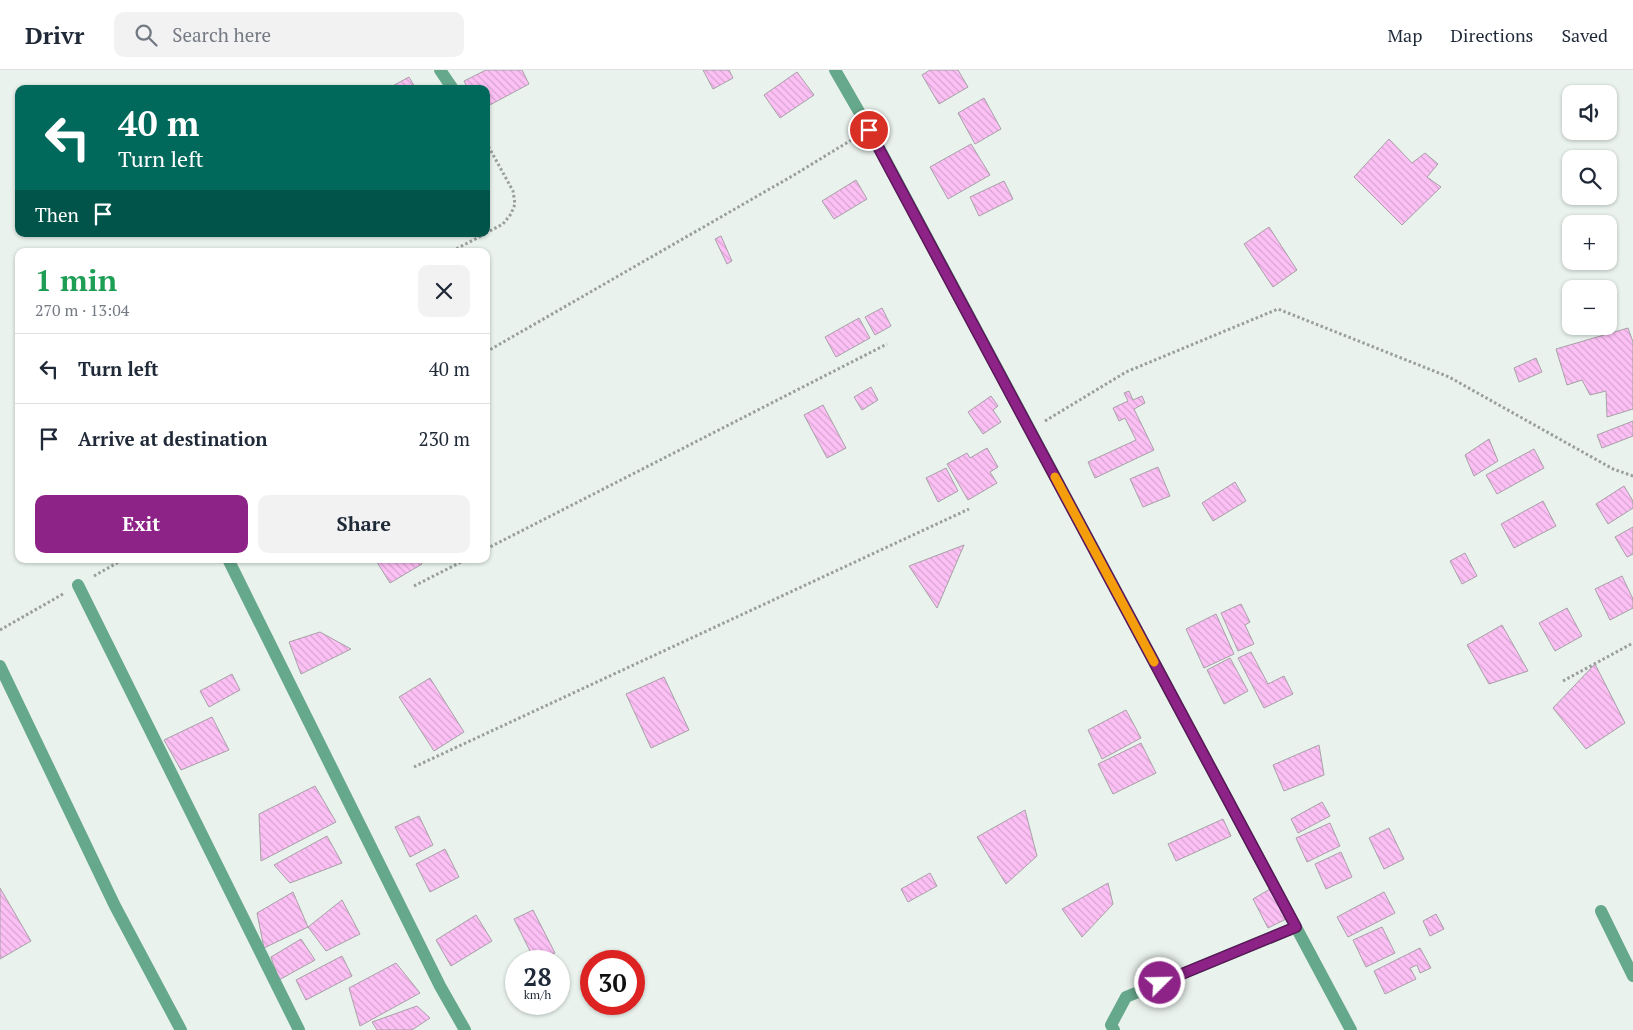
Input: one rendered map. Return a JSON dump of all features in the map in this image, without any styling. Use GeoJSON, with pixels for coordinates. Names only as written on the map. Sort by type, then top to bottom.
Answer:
{"type":"FeatureCollection","features":[{"type":"Feature","properties":{"kind":"street"},"geometry":{"type":"LineString","coordinates":[[440,70],[449,85]]}},
{"type":"Feature","properties":{"kind":"street"},"geometry":{"type":"LineString","coordinates":[[835,70],[869,130],[1351,1030]]}},
{"type":"Feature","properties":{"kind":"street"},"geometry":{"type":"LineString","coordinates":[[230,563],[440,986],[465,1030]]}},
{"type":"Feature","properties":{"kind":"street"},"geometry":{"type":"LineString","coordinates":[[78,585],[299,1030]]}},
{"type":"Feature","properties":{"kind":"street"},"geometry":{"type":"LineString","coordinates":[[0,666],[115,906],[181,1030]]}},
{"type":"Feature","properties":{"kind":"street"},"geometry":{"type":"LineString","coordinates":[[1601,911],[1633,976]]}},
{"type":"Feature","properties":{"kind":"street"},"geometry":{"type":"LineString","coordinates":[[1114,1030],[1111,1025],[1126,997],[1296,927]]}},
{"type":"Feature","properties":{"kind":"path"},"geometry":{"type":"LineString","coordinates":[[490,350],[869,130]]}},
{"type":"Feature","properties":{"kind":"path"},"geometry":{"type":"LineString","coordinates":[[490,149],[513,191],[515,204],[511,214],[503,224],[490,230]]}},
{"type":"Feature","properties":{"kind":"path"},"geometry":{"type":"LineString","coordinates":[[458,248],[478,237]]}},
{"type":"Feature","properties":{"kind":"path"},"geometry":{"type":"LineString","coordinates":[[1030,430],[1126,372],[1278,309],[1449,377],[1613,469],[1633,476]]}},
{"type":"Feature","properties":{"kind":"path"},"geometry":{"type":"LineString","coordinates":[[490,547],[887,344]]}},
{"type":"Feature","properties":{"kind":"path"},"geometry":{"type":"LineString","coordinates":[[414,767],[969,509]]}},
{"type":"Feature","properties":{"kind":"path"},"geometry":{"type":"LineString","coordinates":[[414,586],[459,563]]}},
{"type":"Feature","properties":{"kind":"path"},"geometry":{"type":"LineString","coordinates":[[1563,681],[1633,643]]}},
{"type":"Feature","properties":{"kind":"building"},"geometry":{"type":"Polygon","coordinates":[[[486,70],[522,70],[529,84],[490,105],[490,85],[466,85],[464,81],[486,70]]]}},
{"type":"Feature","properties":{"kind":"building"},"geometry":{"type":"Polygon","coordinates":[[[703,70],[729,70],[733,78],[713,89],[703,70]]]}},
{"type":"Feature","properties":{"kind":"building"},"geometry":{"type":"Polygon","coordinates":[[[930,70],[958,70],[968,87],[939,104],[922,75],[930,70]]]}},
{"type":"Feature","properties":{"kind":"building"},"geometry":{"type":"Polygon","coordinates":[[[797,72],[814,95],[780,118],[764,95],[797,72]]]}},
{"type":"Feature","properties":{"kind":"building"},"geometry":{"type":"Polygon","coordinates":[[[409,77],[414,85],[394,85],[409,77]]]}},
{"type":"Feature","properties":{"kind":"building"},"geometry":{"type":"Polygon","coordinates":[[[984,98],[1001,129],[975,144],[958,113],[984,98]]]}},
{"type":"Feature","properties":{"kind":"building"},"geometry":{"type":"Polygon","coordinates":[[[1389,139],[1412,163],[1425,153],[1438,164],[1427,177],[1441,187],[1402,225],[1354,177],[1389,139]]]}},
{"type":"Feature","properties":{"kind":"building"},"geometry":{"type":"Polygon","coordinates":[[[971,144],[990,175],[948,199],[930,167],[971,144]]]}},
{"type":"Feature","properties":{"kind":"building"},"geometry":{"type":"Polygon","coordinates":[[[856,180],[867,199],[834,219],[822,201],[856,180]]]}},
{"type":"Feature","properties":{"kind":"building"},"geometry":{"type":"Polygon","coordinates":[[[1004,181],[1013,199],[979,216],[970,197],[1004,181]]]}},
{"type":"Feature","properties":{"kind":"building"},"geometry":{"type":"Polygon","coordinates":[[[1269,227],[1297,270],[1273,287],[1244,244],[1269,227]]]}},
{"type":"Feature","properties":{"kind":"building"},"geometry":{"type":"Polygon","coordinates":[[[721,236],[732,261],[727,264],[715,239],[721,236]]]}},
{"type":"Feature","properties":{"kind":"building"},"geometry":{"type":"Polygon","coordinates":[[[882,308],[891,326],[875,335],[865,317],[882,308]]]}},
{"type":"Feature","properties":{"kind":"building"},"geometry":{"type":"Polygon","coordinates":[[[859,318],[870,338],[836,357],[825,337],[859,318]]]}},
{"type":"Feature","properties":{"kind":"building"},"geometry":{"type":"Polygon","coordinates":[[[1628,328],[1633,342],[1633,409],[1607,417],[1606,391],[1590,395],[1582,380],[1567,385],[1556,349],[1604,335],[1617,335],[1617,331],[1628,328]]]}},
{"type":"Feature","properties":{"kind":"building"},"geometry":{"type":"Polygon","coordinates":[[[1536,358],[1542,372],[1519,382],[1514,368],[1536,358]]]}},
{"type":"Feature","properties":{"kind":"building"},"geometry":{"type":"Polygon","coordinates":[[[871,387],[878,400],[862,410],[854,397],[871,387]]]}},
{"type":"Feature","properties":{"kind":"building"},"geometry":{"type":"Polygon","coordinates":[[[1129,391],[1133,400],[1142,396],[1145,403],[1134,409],[1154,450],[1095,478],[1088,462],[1136,440],[1125,418],[1119,421],[1113,408],[1128,401],[1124,393],[1129,391]]]}},
{"type":"Feature","properties":{"kind":"building"},"geometry":{"type":"Polygon","coordinates":[[[991,396],[998,406],[993,410],[1001,422],[983,434],[968,412],[991,396]]]}},
{"type":"Feature","properties":{"kind":"building"},"geometry":{"type":"Polygon","coordinates":[[[823,405],[846,448],[827,458],[804,415],[823,405]]]}},
{"type":"Feature","properties":{"kind":"building"},"geometry":{"type":"Polygon","coordinates":[[[1633,421],[1633,436],[1602,448],[1597,435],[1633,421]]]}},
{"type":"Feature","properties":{"kind":"building"},"geometry":{"type":"Polygon","coordinates":[[[1489,439],[1498,461],[1474,476],[1465,455],[1489,439]]]}},
{"type":"Feature","properties":{"kind":"building"},"geometry":{"type":"Polygon","coordinates":[[[987,448],[998,467],[990,472],[997,483],[968,500],[947,464],[967,453],[970,458],[987,448]]]}},
{"type":"Feature","properties":{"kind":"building"},"geometry":{"type":"Polygon","coordinates":[[[1534,449],[1544,468],[1497,494],[1486,475],[1534,449]]]}},
{"type":"Feature","properties":{"kind":"building"},"geometry":{"type":"Polygon","coordinates":[[[1158,467],[1170,496],[1143,507],[1130,479],[1158,467]]]}},
{"type":"Feature","properties":{"kind":"building"},"geometry":{"type":"Polygon","coordinates":[[[946,468],[958,491],[938,502],[926,478],[946,468]]]}},
{"type":"Feature","properties":{"kind":"building"},"geometry":{"type":"Polygon","coordinates":[[[1235,482],[1246,501],[1213,521],[1202,503],[1235,482]]]}},
{"type":"Feature","properties":{"kind":"building"},"geometry":{"type":"Polygon","coordinates":[[[1624,486],[1633,501],[1633,508],[1608,524],[1596,504],[1624,486]]]}},
{"type":"Feature","properties":{"kind":"building"},"geometry":{"type":"Polygon","coordinates":[[[1543,501],[1556,526],[1514,548],[1501,524],[1543,501]]]}},
{"type":"Feature","properties":{"kind":"building"},"geometry":{"type":"Polygon","coordinates":[[[1633,527],[1633,554],[1627,557],[1615,537],[1633,527]]]}},
{"type":"Feature","properties":{"kind":"building"},"geometry":{"type":"Polygon","coordinates":[[[964,545],[937,608],[909,566],[964,545]]]}},
{"type":"Feature","properties":{"kind":"building"},"geometry":{"type":"Polygon","coordinates":[[[1465,553],[1477,576],[1462,584],[1450,561],[1465,553]]]}},
{"type":"Feature","properties":{"kind":"building"},"geometry":{"type":"Polygon","coordinates":[[[378,563],[422,564],[390,583],[378,563]]]}},
{"type":"Feature","properties":{"kind":"building"},"geometry":{"type":"Polygon","coordinates":[[[1622,576],[1633,599],[1633,608],[1610,620],[1595,589],[1622,576]]]}},
{"type":"Feature","properties":{"kind":"building"},"geometry":{"type":"Polygon","coordinates":[[[1241,604],[1250,622],[1245,625],[1254,644],[1238,651],[1221,613],[1241,604]]]}},
{"type":"Feature","properties":{"kind":"building"},"geometry":{"type":"Polygon","coordinates":[[[1567,608],[1582,636],[1555,651],[1539,623],[1567,608]]]}},
{"type":"Feature","properties":{"kind":"building"},"geometry":{"type":"Polygon","coordinates":[[[1216,614],[1234,654],[1204,668],[1186,629],[1216,614]]]}},
{"type":"Feature","properties":{"kind":"building"},"geometry":{"type":"Polygon","coordinates":[[[1502,625],[1528,671],[1489,684],[1467,645],[1502,625]]]}},
{"type":"Feature","properties":{"kind":"building"},"geometry":{"type":"Polygon","coordinates":[[[320,632],[351,649],[301,674],[289,642],[320,632]]]}},
{"type":"Feature","properties":{"kind":"building"},"geometry":{"type":"Polygon","coordinates":[[[1251,652],[1268,684],[1284,676],[1293,694],[1264,708],[1238,658],[1251,652]]]}},
{"type":"Feature","properties":{"kind":"building"},"geometry":{"type":"Polygon","coordinates":[[[1230,658],[1248,691],[1224,704],[1207,670],[1230,658]]]}},
{"type":"Feature","properties":{"kind":"building"},"geometry":{"type":"Polygon","coordinates":[[[1595,664],[1625,723],[1586,749],[1553,708],[1595,664]]]}},
{"type":"Feature","properties":{"kind":"building"},"geometry":{"type":"Polygon","coordinates":[[[232,674],[240,690],[209,707],[200,691],[232,674]]]}},
{"type":"Feature","properties":{"kind":"building"},"geometry":{"type":"Polygon","coordinates":[[[664,677],[689,730],[651,748],[626,694],[664,677]]]}},
{"type":"Feature","properties":{"kind":"building"},"geometry":{"type":"Polygon","coordinates":[[[430,678],[464,732],[434,751],[399,697],[430,678]]]}},
{"type":"Feature","properties":{"kind":"building"},"geometry":{"type":"Polygon","coordinates":[[[1126,710],[1141,738],[1102,759],[1088,730],[1126,710]]]}},
{"type":"Feature","properties":{"kind":"building"},"geometry":{"type":"Polygon","coordinates":[[[212,717],[229,750],[181,770],[164,740],[212,717]]]}},
{"type":"Feature","properties":{"kind":"building"},"geometry":{"type":"Polygon","coordinates":[[[1141,743],[1156,773],[1113,794],[1098,764],[1141,743]]]}},
{"type":"Feature","properties":{"kind":"building"},"geometry":{"type":"Polygon","coordinates":[[[1319,745],[1324,775],[1284,791],[1273,765],[1319,745]]]}},
{"type":"Feature","properties":{"kind":"building"},"geometry":{"type":"Polygon","coordinates":[[[315,786],[336,822],[261,861],[259,814],[315,786]]]}},
{"type":"Feature","properties":{"kind":"building"},"geometry":{"type":"Polygon","coordinates":[[[1322,802],[1330,816],[1298,833],[1291,819],[1322,802]]]}},
{"type":"Feature","properties":{"kind":"building"},"geometry":{"type":"Polygon","coordinates":[[[1025,810],[1037,856],[1006,884],[977,837],[1025,810]]]}},
{"type":"Feature","properties":{"kind":"building"},"geometry":{"type":"Polygon","coordinates":[[[419,816],[433,845],[410,857],[395,827],[419,816]]]}},
{"type":"Feature","properties":{"kind":"building"},"geometry":{"type":"Polygon","coordinates":[[[1223,819],[1231,836],[1176,861],[1168,844],[1223,819]]]}},
{"type":"Feature","properties":{"kind":"building"},"geometry":{"type":"Polygon","coordinates":[[[1330,823],[1340,846],[1307,862],[1296,838],[1330,823]]]}},
{"type":"Feature","properties":{"kind":"building"},"geometry":{"type":"Polygon","coordinates":[[[1389,828],[1404,859],[1384,869],[1369,838],[1389,828]]]}},
{"type":"Feature","properties":{"kind":"building"},"geometry":{"type":"Polygon","coordinates":[[[327,836],[342,863],[290,883],[274,865],[327,836]]]}},
{"type":"Feature","properties":{"kind":"building"},"geometry":{"type":"Polygon","coordinates":[[[445,849],[459,877],[430,892],[416,864],[445,849]]]}},
{"type":"Feature","properties":{"kind":"building"},"geometry":{"type":"Polygon","coordinates":[[[1341,852],[1352,877],[1326,889],[1315,864],[1341,852]]]}},
{"type":"Feature","properties":{"kind":"building"},"geometry":{"type":"Polygon","coordinates":[[[930,873],[937,886],[908,902],[901,889],[930,873]]]}},
{"type":"Feature","properties":{"kind":"building"},"geometry":{"type":"Polygon","coordinates":[[[1108,883],[1113,904],[1082,937],[1062,909],[1108,883]]]}},
{"type":"Feature","properties":{"kind":"building"},"geometry":{"type":"Polygon","coordinates":[[[0,888],[31,941],[0,959],[0,888]]]}},
{"type":"Feature","properties":{"kind":"building"},"geometry":{"type":"Polygon","coordinates":[[[1270,889],[1286,919],[1268,928],[1253,899],[1270,889]]]}},
{"type":"Feature","properties":{"kind":"building"},"geometry":{"type":"Polygon","coordinates":[[[293,892],[308,927],[264,948],[257,913],[293,892]]]}},
{"type":"Feature","properties":{"kind":"building"},"geometry":{"type":"Polygon","coordinates":[[[1384,892],[1395,913],[1348,937],[1337,917],[1384,892]]]}},
{"type":"Feature","properties":{"kind":"building"},"geometry":{"type":"Polygon","coordinates":[[[342,900],[360,934],[326,951],[308,927],[342,900]]]}},
{"type":"Feature","properties":{"kind":"building"},"geometry":{"type":"Polygon","coordinates":[[[533,910],[553,950],[530,950],[514,919],[533,910]]]}},
{"type":"Feature","properties":{"kind":"building"},"geometry":{"type":"Polygon","coordinates":[[[1436,914],[1444,929],[1430,936],[1423,921],[1436,914]]]}},
{"type":"Feature","properties":{"kind":"building"},"geometry":{"type":"Polygon","coordinates":[[[476,915],[492,941],[451,966],[436,940],[476,915]]]}},
{"type":"Feature","properties":{"kind":"building"},"geometry":{"type":"Polygon","coordinates":[[[1382,927],[1395,953],[1366,967],[1353,940],[1382,927]]]}},
{"type":"Feature","properties":{"kind":"building"},"geometry":{"type":"Polygon","coordinates":[[[301,939],[315,960],[279,980],[271,957],[301,939]]]}},
{"type":"Feature","properties":{"kind":"building"},"geometry":{"type":"Polygon","coordinates":[[[1420,948],[1431,968],[1420,973],[1417,965],[1410,968],[1416,979],[1385,994],[1374,971],[1420,948]]]}},
{"type":"Feature","properties":{"kind":"building"},"geometry":{"type":"Polygon","coordinates":[[[342,956],[352,976],[306,1000],[296,980],[342,956]]]}},
{"type":"Feature","properties":{"kind":"building"},"geometry":{"type":"Polygon","coordinates":[[[396,963],[420,993],[360,1026],[349,988],[396,963]]]}},
{"type":"Feature","properties":{"kind":"building"},"geometry":{"type":"Polygon","coordinates":[[[417,1006],[430,1018],[412,1030],[377,1030],[372,1022],[417,1006]]]}},
{"type":"Feature","properties":{"kind":"slow traffic"},"geometry":{"type":"LineString","coordinates":[[1055,477],[1154,662]]}},
{"type":"Feature","properties":{"kind":"route"},"geometry":{"type":"LineString","coordinates":[[869,130],[1296,927],[1160,983]]}}]}
